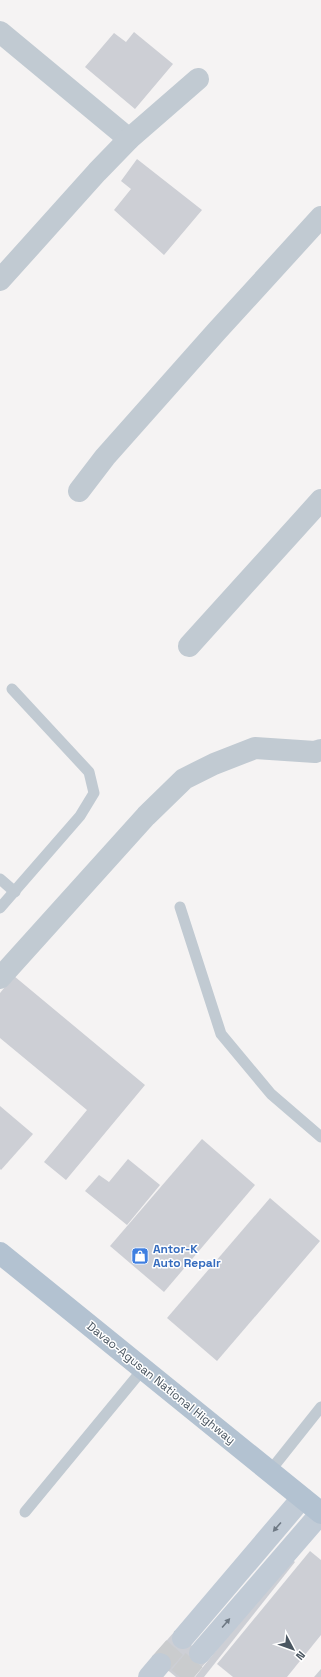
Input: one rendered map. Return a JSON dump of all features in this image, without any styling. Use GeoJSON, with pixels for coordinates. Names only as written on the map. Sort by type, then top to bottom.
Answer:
{"type":"FeatureCollection","features":[{"type":"Feature","properties":{"kind":"main road","name":"Davao-Agusan National Highway"},"geometry":{"type":"LineString","coordinates":[[0,1253],[321,1513]]}},
{"type":"Feature","properties":{"kind":"main road"},"geometry":{"type":"LineString","coordinates":[[183,1638],[302,1498]]}},
{"type":"Feature","properties":{"kind":"main road"},"geometry":{"type":"LineString","coordinates":[[200,1653],[321,1513]]}},
{"type":"Feature","properties":{"kind":"street"},"geometry":{"type":"LineString","coordinates":[[0,32],[129,139]]}},
{"type":"Feature","properties":{"kind":"street"},"geometry":{"type":"LineString","coordinates":[[0,280],[97,172],[129,139],[198,79]]}},
{"type":"Feature","properties":{"kind":"street"},"geometry":{"type":"LineString","coordinates":[[79,491],[115,446],[321,217]]}},
{"type":"Feature","properties":{"kind":"street"},"geometry":{"type":"LineString","coordinates":[[189,646],[321,500]]}},
{"type":"Feature","properties":{"kind":"street"},"geometry":{"type":"LineString","coordinates":[[0,978],[146,816],[184,779],[214,764],[255,748],[315,752],[321,750]]}},
{"type":"Feature","properties":{"kind":"lane"},"geometry":{"type":"LineString","coordinates":[[0,908],[80,816],[94,793],[89,772],[12,689]]}},
{"type":"Feature","properties":{"kind":"lane"},"geometry":{"type":"LineString","coordinates":[[0,879],[14,892]]}},
{"type":"Feature","properties":{"kind":"lane"},"geometry":{"type":"LineString","coordinates":[[180,908],[221,1034],[271,1094],[321,1136]]}},
{"type":"Feature","properties":{"kind":"lane"},"geometry":{"type":"LineString","coordinates":[[25,1512],[143,1369]]}},
{"type":"Feature","properties":{"kind":"lane"},"geometry":{"type":"LineString","coordinates":[[270,1471],[321,1407]]}},
{"type":"Feature","properties":{"kind":"building"},"geometry":{"type":"Polygon","coordinates":[[[134,32],[173,64],[135,109],[85,67],[114,33],[126,42],[134,32]]]}},
{"type":"Feature","properties":{"kind":"building"},"geometry":{"type":"Polygon","coordinates":[[[137,159],[202,210],[164,255],[114,210],[131,189],[121,181],[137,159]]]}},
{"type":"Feature","properties":{"kind":"building"},"geometry":{"type":"Polygon","coordinates":[[[14,976],[145,1085],[66,1180],[44,1162],[87,1110],[0,1038],[0,993],[14,976]]]}},
{"type":"Feature","properties":{"kind":"building"},"geometry":{"type":"Polygon","coordinates":[[[0,1106],[33,1134],[1,1170],[0,1169],[0,1106]]]}},
{"type":"Feature","properties":{"kind":"building"},"geometry":{"type":"Polygon","coordinates":[[[202,1139],[255,1185],[164,1292],[110,1246],[202,1139]]]}},
{"type":"Feature","properties":{"kind":"building"},"geometry":{"type":"Polygon","coordinates":[[[128,1159],[160,1185],[127,1225],[85,1191],[99,1175],[109,1182],[128,1159]]]}},
{"type":"Feature","properties":{"kind":"building"},"geometry":{"type":"Polygon","coordinates":[[[270,1198],[320,1241],[217,1361],[167,1318],[270,1198]]]}},
{"type":"Feature","properties":{"kind":"building"},"geometry":{"type":"Polygon","coordinates":[[[310,1551],[321,1560],[321,1635],[287,1677],[233,1677],[217,1664],[310,1551]]]}},
{"type":"Feature","properties":{"kind":"building"},"geometry":{"type":"Polygon","coordinates":[[[290,1558],[295,1562],[204,1677],[195,1677],[290,1558]]]}},
{"type":"Feature","properties":{"kind":"building"},"geometry":{"type":"Polygon","coordinates":[[[175,1631],[208,1660],[193,1677],[176,1677],[152,1657],[175,1631]]]}},
{"type":"Feature","properties":{"kind":"building"},"geometry":{"type":"Polygon","coordinates":[[[321,1669],[321,1677],[314,1677],[321,1669]]]}},
{"type":"Feature","properties":{"kind":"tunnel"},"geometry":{"type":"LineString","coordinates":[[160,1664],[183,1638]]}},
{"type":"Feature","properties":{"kind":"tunnel"},"geometry":{"type":"LineString","coordinates":[[180,1677],[200,1653]]}},
{"type":"Feature","properties":{"kind":"place","name":"Antor-K Auto Repair"},"geometry":{"type":"Point","coordinates":[140,1256]}}]}
